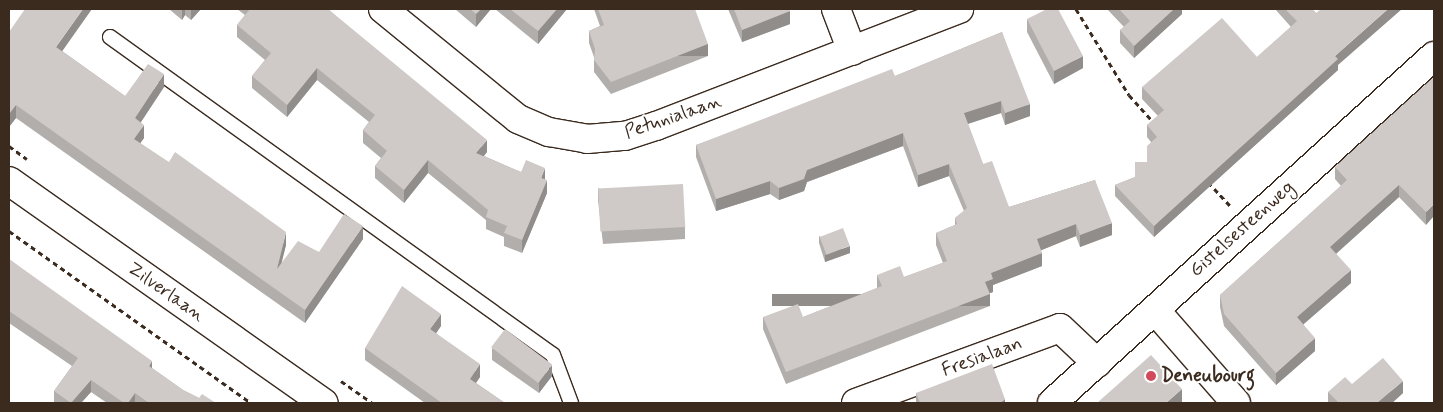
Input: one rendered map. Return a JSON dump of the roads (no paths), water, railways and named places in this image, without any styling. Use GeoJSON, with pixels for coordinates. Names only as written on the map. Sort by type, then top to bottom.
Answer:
{"type":"FeatureCollection","features":[{"type":"Feature","properties":{"kind":"street","name":"Petunialaan"},"geometry":{"type":"LineString","coordinates":[[383,9],[518,119],[549,132],[587,140],[648,128],[959,9]]}},
{"type":"Feature","properties":{"kind":"street"},"geometry":{"type":"LineString","coordinates":[[836,9],[852,51]]}},
{"type":"Feature","properties":{"kind":"street","name":"Gistelsesteenweg"},"geometry":{"type":"LineString","coordinates":[[1052,403],[1246,224],[1434,56]]}},
{"type":"Feature","properties":{"kind":"street","name":"Zilverlaan"},"geometry":{"type":"LineString","coordinates":[[9,181],[298,403]]}},
{"type":"Feature","properties":{"kind":"street","name":"Zilverlaan"},"geometry":{"type":"LineString","coordinates":[[9,198],[188,317],[324,403]]}},
{"type":"Feature","properties":{"kind":"street"},"geometry":{"type":"LineString","coordinates":[[1155,310],[1236,403]]}},
{"type":"Feature","properties":{"kind":"street","name":"Fresialaan"},"geometry":{"type":"LineString","coordinates":[[856,403],[1060,328],[1096,363]]}},
{"type":"Feature","properties":{"kind":"lane"},"geometry":{"type":"LineString","coordinates":[[110,36],[553,355],[571,403]]}},
{"type":"Feature","properties":{"kind":"place","name":"Deneubourg"},"geometry":{"type":"Point","coordinates":[1151,376]}}]}
